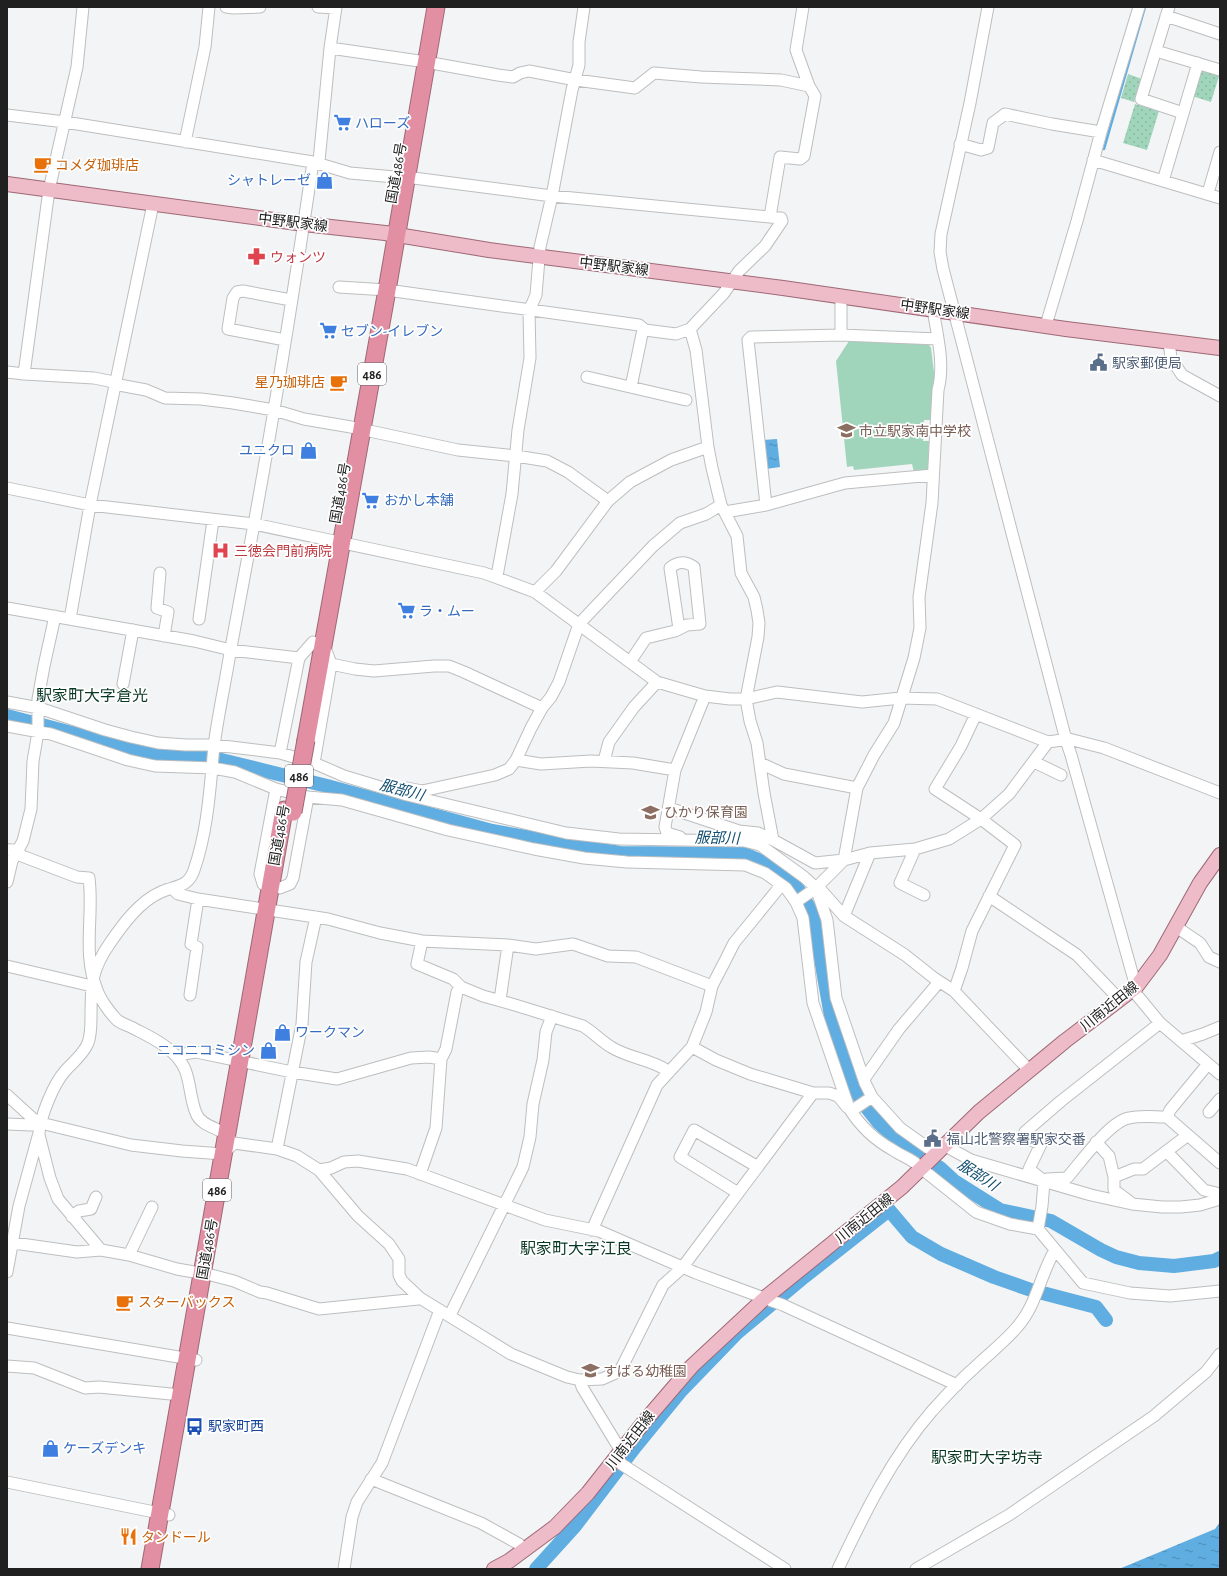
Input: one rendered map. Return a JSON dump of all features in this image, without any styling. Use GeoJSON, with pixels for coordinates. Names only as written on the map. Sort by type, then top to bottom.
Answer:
{"type":"FeatureCollection","features":[{"type":"Feature","properties":{"kind":"highway","name":"国道486号"},"geometry":{"type":"LineString","coordinates":[[422,61],[426,7]]}},
{"type":"Feature","properties":{"kind":"highway","name":"国道486号"},"geometry":{"type":"LineString","coordinates":[[150,1569],[164,1514],[207,1274],[228,1143],[245,1063],[400,177],[422,61],[436,7]]}},
{"type":"Feature","properties":{"kind":"highway","name":"国道486号"},"geometry":{"type":"LineString","coordinates":[[159,1569],[164,1514],[181,1395],[191,1359]]}},
{"type":"Feature","properties":{"kind":"main road","name":"中野駅家線"},"geometry":{"type":"LineString","coordinates":[[7,184],[304,224],[391,234],[538,257],[731,281],[1220,348]]}},
{"type":"Feature","properties":{"kind":"main road","name":"川南近田線"},"geometry":{"type":"LineString","coordinates":[[494,1569],[524,1551],[555,1527],[588,1493],[644,1422],[692,1366],[766,1297],[902,1187],[979,1112],[1029,1070],[1136,987],[1160,955],[1200,883],[1220,855]]}},
{"type":"Feature","properties":{"kind":"street"},"geometry":{"type":"LineString","coordinates":[[24,374],[49,190],[77,67],[83,7]]}},
{"type":"Feature","properties":{"kind":"street"},"geometry":{"type":"LineString","coordinates":[[185,142],[205,47],[209,7]]}},
{"type":"Feature","properties":{"kind":"street"},"geometry":{"type":"LineString","coordinates":[[226,7],[260,7]]}},
{"type":"Feature","properties":{"kind":"street"},"geometry":{"type":"LineString","coordinates":[[313,162],[318,161],[336,7],[318,7]]}},
{"type":"Feature","properties":{"kind":"street"},"geometry":{"type":"LineString","coordinates":[[497,576],[512,494],[518,430],[530,358],[529,311],[536,295],[538,257],[552,196],[572,90],[579,65],[579,42],[584,7]]}},
{"type":"Feature","properties":{"kind":"street"},"geometry":{"type":"LineString","coordinates":[[770,217],[780,157],[800,159],[804,156],[815,96],[809,86],[796,50],[803,7]]}},
{"type":"Feature","properties":{"kind":"street"},"geometry":{"type":"LineString","coordinates":[[988,7],[970,103],[941,234],[940,252],[951,312],[1066,740],[1136,987],[1136,994],[1160,1023],[1220,1074]]}},
{"type":"Feature","properties":{"kind":"street"},"geometry":{"type":"LineString","coordinates":[[1046,325],[1077,221],[1100,132],[1139,7]]}},
{"type":"Feature","properties":{"kind":"street"},"geometry":{"type":"LineString","coordinates":[[1183,113],[1141,99],[1167,12],[1220,34]]}},
{"type":"Feature","properties":{"kind":"street"},"geometry":{"type":"LineString","coordinates":[[330,48],[422,61],[513,77],[520,73],[529,71],[576,80],[635,88],[654,73],[701,77],[781,80],[809,86]]}},
{"type":"Feature","properties":{"kind":"street"},"geometry":{"type":"LineString","coordinates":[[1156,51],[1220,70]]}},
{"type":"Feature","properties":{"kind":"street"},"geometry":{"type":"LineString","coordinates":[[1163,181],[1198,63]]}},
{"type":"Feature","properties":{"kind":"street"},"geometry":{"type":"LineString","coordinates":[[960,144],[981,150],[988,148],[993,123],[1005,114],[1100,132]]}},
{"type":"Feature","properties":{"kind":"street"},"geometry":{"type":"LineString","coordinates":[[7,115],[65,122],[313,162],[350,172],[552,196],[781,218],[782,221],[766,246],[739,271],[724,293],[690,329],[676,334],[645,330],[640,325],[381,290],[339,287]]}},
{"type":"Feature","properties":{"kind":"street"},"geometry":{"type":"LineString","coordinates":[[1208,193],[1220,152]]}},
{"type":"Feature","properties":{"kind":"street"},"geometry":{"type":"LineString","coordinates":[[1093,160],[1208,193],[1220,198]]}},
{"type":"Feature","properties":{"kind":"street"},"geometry":{"type":"LineString","coordinates":[[94,977],[110,943],[149,898],[164,890],[179,887],[189,880],[194,873],[206,822],[214,745],[274,410],[313,162]]}},
{"type":"Feature","properties":{"kind":"street"},"geometry":{"type":"LineString","coordinates":[[70,619],[90,505],[114,384],[153,204]]}},
{"type":"Feature","properties":{"kind":"street"},"geometry":{"type":"LineString","coordinates":[[285,340],[228,329],[232,298],[237,292],[243,291],[291,300]]}},
{"type":"Feature","properties":{"kind":"street"},"geometry":{"type":"LineString","coordinates":[[841,335],[842,296]]}},
{"type":"Feature","properties":{"kind":"street"},"geometry":{"type":"LineString","coordinates":[[796,902],[814,889],[844,860],[857,788],[874,755],[894,723],[914,658],[920,628],[919,597],[929,534],[938,390],[941,377],[938,339],[933,309]]}},
{"type":"Feature","properties":{"kind":"street"},"geometry":{"type":"LineString","coordinates":[[690,329],[696,350],[708,447],[723,508],[737,536],[741,573],[754,597],[759,623],[746,699],[750,721],[757,743],[773,840]]}},
{"type":"Feature","properties":{"kind":"street"},"geometry":{"type":"LineString","coordinates":[[631,387],[642,334],[645,330]]}},
{"type":"Feature","properties":{"kind":"street"},"geometry":{"type":"LineString","coordinates":[[766,505],[748,340],[751,337],[841,335],[938,339]]}},
{"type":"Feature","properties":{"kind":"street"},"geometry":{"type":"LineString","coordinates":[[1169,342],[1171,358],[1182,375],[1220,396]]}},
{"type":"Feature","properties":{"kind":"street"},"geometry":{"type":"LineString","coordinates":[[7,372],[94,378],[109,381],[114,384],[146,390],[165,398],[201,399],[274,410],[304,419],[356,428],[458,450],[547,461],[568,472],[608,501]]}},
{"type":"Feature","properties":{"kind":"street"},"geometry":{"type":"LineString","coordinates":[[588,377],[686,400]]}},
{"type":"Feature","properties":{"kind":"street"},"geometry":{"type":"LineString","coordinates":[[535,592],[556,571],[608,501],[630,482],[672,460],[708,447]]}},
{"type":"Feature","properties":{"kind":"street"},"geometry":{"type":"LineString","coordinates":[[377,787],[378,784],[422,791],[496,775],[509,769],[516,760],[542,708],[551,697],[559,682],[579,624],[653,546],[680,523],[723,508],[766,505],[845,483],[933,475]]}},
{"type":"Feature","properties":{"kind":"street"},"geometry":{"type":"LineString","coordinates":[[7,489],[90,505],[254,524],[497,576],[535,592],[657,682],[705,696],[730,699],[746,699],[777,692],[862,702],[901,698],[937,699],[1048,742],[1069,739],[1104,748],[1220,793]]}},
{"type":"Feature","properties":{"kind":"street"},"geometry":{"type":"LineString","coordinates":[[200,619],[214,520]]}},
{"type":"Feature","properties":{"kind":"street"},"geometry":{"type":"LineString","coordinates":[[630,662],[646,638],[679,630],[688,625],[700,624],[694,567],[687,562],[676,563],[670,568],[679,630]]}},
{"type":"Feature","properties":{"kind":"street"},"geometry":{"type":"LineString","coordinates":[[160,573],[157,608],[168,612],[164,636]]}},
{"type":"Feature","properties":{"kind":"street"},"geometry":{"type":"LineString","coordinates":[[7,608],[194,641],[231,650],[299,658]]}},
{"type":"Feature","properties":{"kind":"street"},"geometry":{"type":"LineString","coordinates":[[7,882],[12,850],[23,841],[31,809],[33,761],[38,730],[38,699],[55,616]]}},
{"type":"Feature","properties":{"kind":"street"},"geometry":{"type":"LineString","coordinates":[[123,684],[133,630]]}},
{"type":"Feature","properties":{"kind":"street"},"geometry":{"type":"LineString","coordinates":[[280,753],[299,658],[318,643],[331,664],[314,763]]}},
{"type":"Feature","properties":{"kind":"street"},"geometry":{"type":"LineString","coordinates":[[331,664],[355,670],[374,671],[449,666],[542,708]]}},
{"type":"Feature","properties":{"kind":"street"},"geometry":{"type":"LineString","coordinates":[[604,761],[609,742],[634,707],[657,682]]}},
{"type":"Feature","properties":{"kind":"street"},"geometry":{"type":"LineString","coordinates":[[690,840],[667,833],[665,828],[675,770],[705,696]]}},
{"type":"Feature","properties":{"kind":"street"},"geometry":{"type":"LineString","coordinates":[[7,702],[39,708],[131,737],[179,744],[214,745],[280,753],[314,763],[344,776],[377,787],[566,833],[619,839],[744,841],[760,845],[804,877],[814,889],[827,920],[836,998],[871,1098],[900,1128],[932,1157],[976,1212],[1010,1224],[1038,1227]]}},
{"type":"Feature","properties":{"kind":"street"},"geometry":{"type":"LineString","coordinates":[[954,991],[972,931],[1015,845],[981,819],[935,789],[961,746],[976,714]]}},
{"type":"Feature","properties":{"kind":"street"},"geometry":{"type":"LineString","coordinates":[[7,726],[38,730],[128,760],[155,766],[212,768],[235,772],[276,789],[308,797],[342,800],[448,830],[534,849],[584,858],[664,864],[731,863],[745,865],[765,873],[786,888],[796,902],[803,918],[813,1004],[851,1109],[857,1121],[878,1140],[894,1151],[917,1162],[932,1157],[949,1148],[971,1160],[1091,1195],[1132,1204],[1181,1207],[1200,1205],[1220,1199]]}},
{"type":"Feature","properties":{"kind":"street"},"geometry":{"type":"LineString","coordinates":[[669,808],[739,831],[758,833],[815,863],[844,860],[870,853],[915,849],[949,839],[981,819],[1009,794],[1048,742]]}},
{"type":"Feature","properties":{"kind":"street"},"geometry":{"type":"LineString","coordinates":[[516,760],[541,764],[604,761],[632,763],[675,770]]}},
{"type":"Feature","properties":{"kind":"street"},"geometry":{"type":"LineString","coordinates":[[1034,762],[1061,775]]}},
{"type":"Feature","properties":{"kind":"street"},"geometry":{"type":"LineString","coordinates":[[760,763],[784,774],[857,788]]}},
{"type":"Feature","properties":{"kind":"street"},"geometry":{"type":"LineString","coordinates":[[276,789],[260,874],[263,884],[275,889],[290,884],[293,878],[308,797]]}},
{"type":"Feature","properties":{"kind":"street"},"geometry":{"type":"LineString","coordinates":[[915,849],[900,883],[924,894]]}},
{"type":"Feature","properties":{"kind":"street"},"geometry":{"type":"LineString","coordinates":[[7,1272],[9,1243],[39,1129],[55,1086],[64,1073],[83,1052],[88,1043],[90,1035],[94,977],[88,950],[89,878],[77,877],[22,856],[12,850]]}},
{"type":"Feature","properties":{"kind":"street"},"geometry":{"type":"LineString","coordinates":[[844,916],[870,853]]}},
{"type":"Feature","properties":{"kind":"street"},"geometry":{"type":"LineString","coordinates":[[765,873],[778,889],[784,890],[796,902]]}},
{"type":"Feature","properties":{"kind":"street"},"geometry":{"type":"LineString","coordinates":[[172,888],[178,894],[198,899],[316,917],[380,933],[422,941],[508,945],[536,949],[574,944],[608,956],[636,957],[712,986]]}},
{"type":"Feature","properties":{"kind":"street"},"geometry":{"type":"LineString","coordinates":[[592,1230],[649,1099],[657,1085],[668,1071],[692,1047],[706,1012],[712,986],[734,943],[778,889]]}},
{"type":"Feature","properties":{"kind":"street"},"geometry":{"type":"LineString","coordinates":[[814,889],[820,889],[844,916],[905,955],[939,982],[954,991],[1029,1070]]}},
{"type":"Feature","properties":{"kind":"street"},"geometry":{"type":"LineString","coordinates":[[989,896],[1077,955],[1120,1000]]}},
{"type":"Feature","properties":{"kind":"street"},"geometry":{"type":"LineString","coordinates":[[190,995],[197,947],[192,944],[198,899]]}},
{"type":"Feature","properties":{"kind":"street"},"geometry":{"type":"LineString","coordinates":[[277,1149],[302,1024],[306,962],[316,917]]}},
{"type":"Feature","properties":{"kind":"street"},"geometry":{"type":"LineString","coordinates":[[1176,926],[1200,943],[1209,957],[1220,962]]}},
{"type":"Feature","properties":{"kind":"street"},"geometry":{"type":"LineString","coordinates":[[422,941],[417,964],[453,979],[461,986],[483,996],[583,1026],[611,1047],[650,1062],[668,1071]]}},
{"type":"Feature","properties":{"kind":"street"},"geometry":{"type":"LineString","coordinates":[[500,1000],[508,945]]}},
{"type":"Feature","properties":{"kind":"street"},"geometry":{"type":"LineString","coordinates":[[7,966],[94,977]]}},
{"type":"Feature","properties":{"kind":"street"},"geometry":{"type":"LineString","coordinates":[[94,977],[118,1020],[172,1051],[180,1059],[190,1084],[196,1115],[228,1143]]}},
{"type":"Feature","properties":{"kind":"street"},"geometry":{"type":"LineString","coordinates":[[864,1079],[899,1029],[939,982]]}},
{"type":"Feature","properties":{"kind":"street"},"geometry":{"type":"LineString","coordinates":[[420,1174],[436,1128],[441,1059],[446,1049],[457,992],[461,986]]}},
{"type":"Feature","properties":{"kind":"street"},"geometry":{"type":"LineString","coordinates":[[450,1315],[522,1167],[530,1137],[533,1104],[543,1060],[546,1032],[552,1016]]}},
{"type":"Feature","properties":{"kind":"street"},"geometry":{"type":"LineString","coordinates":[[1160,1023],[1061,1101],[1025,1132],[1023,1137],[1041,1144],[1028,1169],[1044,1181],[1067,1178],[1096,1142],[1112,1128],[1128,1118],[1167,1116],[1220,1162]]}},
{"type":"Feature","properties":{"kind":"street"},"geometry":{"type":"LineString","coordinates":[[1181,1041],[1220,1027]]}},
{"type":"Feature","properties":{"kind":"street"},"geometry":{"type":"LineString","coordinates":[[692,1047],[716,1060],[750,1074],[813,1093],[829,1093],[838,1096],[845,1106],[851,1109]]}},
{"type":"Feature","properties":{"kind":"street"},"geometry":{"type":"LineString","coordinates":[[180,1059],[183,1054],[196,1052],[245,1063],[337,1079],[411,1058],[429,1057],[441,1059]]}},
{"type":"Feature","properties":{"kind":"street"},"geometry":{"type":"LineString","coordinates":[[1167,1116],[1170,1110],[1208,1064]]}},
{"type":"Feature","properties":{"kind":"street"},"geometry":{"type":"LineString","coordinates":[[7,1124],[39,1129],[45,1124],[131,1145],[182,1151],[228,1143],[277,1149],[298,1156],[319,1170],[358,1216],[389,1244],[399,1258],[399,1275],[420,1298],[450,1315],[511,1354],[568,1377],[580,1380],[602,1379],[620,1371],[663,1285],[682,1268],[813,1093]]}},
{"type":"Feature","properties":{"kind":"street"},"geometry":{"type":"LineString","coordinates":[[7,1095],[39,1129],[50,1178],[58,1199],[101,1250]]}},
{"type":"Feature","properties":{"kind":"street"},"geometry":{"type":"LineString","coordinates":[[851,1109],[871,1098]]}},
{"type":"Feature","properties":{"kind":"street"},"geometry":{"type":"LineString","coordinates":[[1209,1112],[1220,1099]]}},
{"type":"Feature","properties":{"kind":"street"},"geometry":{"type":"LineString","coordinates":[[738,1193],[680,1157],[694,1130],[758,1167]]}},
{"type":"Feature","properties":{"kind":"street"},"geometry":{"type":"LineString","coordinates":[[1114,1177],[1134,1169],[1143,1170],[1188,1135]]}},
{"type":"Feature","properties":{"kind":"street"},"geometry":{"type":"LineString","coordinates":[[1096,1142],[1109,1156],[1114,1177],[1114,1190],[1132,1204]]}},
{"type":"Feature","properties":{"kind":"street"},"geometry":{"type":"LineString","coordinates":[[1167,1152],[1204,1190],[1220,1194]]}},
{"type":"Feature","properties":{"kind":"street"},"geometry":{"type":"LineString","coordinates":[[319,1170],[331,1168],[344,1162],[358,1161],[407,1169],[545,1220],[599,1231],[682,1268],[766,1297],[957,1385]]}},
{"type":"Feature","properties":{"kind":"street"},"geometry":{"type":"LineString","coordinates":[[1044,1181],[1042,1206],[1038,1227],[1083,1283],[1130,1293],[1170,1296],[1220,1291]]}},
{"type":"Feature","properties":{"kind":"street"},"geometry":{"type":"LineString","coordinates":[[72,1217],[79,1211],[91,1209],[96,1197]]}},
{"type":"Feature","properties":{"kind":"street"},"geometry":{"type":"LineString","coordinates":[[129,1254],[152,1208]]}},
{"type":"Feature","properties":{"kind":"street"},"geometry":{"type":"LineString","coordinates":[[9,1243],[77,1252],[101,1250],[129,1254],[177,1269],[207,1274],[234,1281],[260,1292],[319,1309],[418,1300],[420,1298]]}},
{"type":"Feature","properties":{"kind":"street"},"geometry":{"type":"LineString","coordinates":[[838,1569],[866,1511],[900,1454],[932,1412],[957,1385],[1018,1326],[1031,1308],[1055,1250]]}},
{"type":"Feature","properties":{"kind":"street"},"geometry":{"type":"LineString","coordinates":[[344,1569],[352,1517],[357,1502],[382,1463],[440,1310]]}},
{"type":"Feature","properties":{"kind":"street"},"geometry":{"type":"LineString","coordinates":[[7,1328],[191,1359]]}},
{"type":"Feature","properties":{"kind":"street"},"geometry":{"type":"LineString","coordinates":[[916,1569],[1008,1515],[1154,1416],[1206,1372],[1220,1354]]}},
{"type":"Feature","properties":{"kind":"street"},"geometry":{"type":"LineString","coordinates":[[7,1366],[34,1368],[85,1388],[99,1387],[181,1395]]}},
{"type":"Feature","properties":{"kind":"street"},"geometry":{"type":"LineString","coordinates":[[580,1380],[582,1387],[618,1455],[785,1569]]}},
{"type":"Feature","properties":{"kind":"street"},"geometry":{"type":"LineString","coordinates":[[371,1479],[481,1523],[519,1544],[524,1551]]}},
{"type":"Feature","properties":{"kind":"street"},"geometry":{"type":"LineString","coordinates":[[7,1482],[164,1514]]}},
{"type":"Feature","properties":{"kind":"green space"},"geometry":{"type":"Polygon","coordinates":[[[1200,67],[1220,73],[1211,102],[1192,96],[1200,67]]]}},
{"type":"Feature","properties":{"kind":"green space"},"geometry":{"type":"Polygon","coordinates":[[[1128,74],[1142,79],[1134,102],[1121,98],[1128,74]]]}},
{"type":"Feature","properties":{"kind":"green space"},"geometry":{"type":"Polygon","coordinates":[[[1135,104],[1159,111],[1147,150],[1123,143],[1135,104]]]}},
{"type":"Feature","properties":{"kind":"green space"},"geometry":{"type":"Polygon","coordinates":[[[851,338],[929,345],[931,348],[935,380],[931,420],[924,420],[923,441],[929,441],[928,470],[914,472],[912,464],[854,470],[853,466],[847,467],[836,361],[851,338]]]}},
{"type":"Feature","properties":{"kind":"water"},"geometry":{"type":"Polygon","coordinates":[[[777,439],[780,467],[766,469],[763,440],[777,439]]]}},
{"type":"Feature","properties":{"kind":"water"},"geometry":{"type":"Polygon","coordinates":[[[1220,1522],[1220,1569],[1119,1569],[1215,1529],[1220,1522]]]}},
{"type":"Feature","properties":{"kind":"waterway"},"geometry":{"type":"LineString","coordinates":[[1104,149],[1145,7]]}},
{"type":"Feature","properties":{"kind":"waterway","name":"服部川"},"geometry":{"type":"LineString","coordinates":[[7,716],[141,751],[188,758],[213,758],[327,786],[492,831],[620,853],[744,854],[768,864],[796,886],[813,914],[831,1016],[851,1083],[863,1103],[878,1122],[890,1133],[914,1152],[940,1168],[954,1181],[1000,1210],[1051,1221],[1116,1257],[1139,1263],[1174,1266],[1214,1261],[1220,1258]]}},
{"type":"Feature","properties":{"kind":"waterway"},"geometry":{"type":"LineString","coordinates":[[536,1569],[575,1526],[635,1447],[680,1392],[737,1333],[804,1277],[889,1210],[912,1237],[941,1254],[994,1277],[1031,1290],[1096,1307],[1106,1320]]}},
{"type":"Feature","properties":{"kind":"place","name":"ハローズ"},"geometry":{"type":"Point","coordinates":[342,123]}},
{"type":"Feature","properties":{"kind":"place","name":"コメダ珈琲店"},"geometry":{"type":"Point","coordinates":[42,165]}},
{"type":"Feature","properties":{"kind":"place","name":"シャトレーゼ"},"geometry":{"type":"Point","coordinates":[324,180]}},
{"type":"Feature","properties":{"kind":"place","name":"ウォンツ"},"geometry":{"type":"Point","coordinates":[257,257]}},
{"type":"Feature","properties":{"kind":"place","name":"セブン-イレブン"},"geometry":{"type":"Point","coordinates":[328,331]}},
{"type":"Feature","properties":{"kind":"place","name":"駅家郵便局"},"geometry":{"type":"Point","coordinates":[1099,363]}},
{"type":"Feature","properties":{"kind":"place","name":"星乃珈琲店"},"geometry":{"type":"Point","coordinates":[338,382]}},
{"type":"Feature","properties":{"kind":"place","name":"市立駅家南中学校"},"geometry":{"type":"Point","coordinates":[846,431]}},
{"type":"Feature","properties":{"kind":"place","name":"ユニクロ"},"geometry":{"type":"Point","coordinates":[308,450]}},
{"type":"Feature","properties":{"kind":"place","name":"おかし本舗"},"geometry":{"type":"Point","coordinates":[371,500]}},
{"type":"Feature","properties":{"kind":"place","name":"三徳会門前病院"},"geometry":{"type":"Point","coordinates":[221,551]}},
{"type":"Feature","properties":{"kind":"place","name":"ラ・ムー"},"geometry":{"type":"Point","coordinates":[406,611]}},
{"type":"Feature","properties":{"kind":"place","name":"ひかり保育園"},"geometry":{"type":"Point","coordinates":[651,812]}},
{"type":"Feature","properties":{"kind":"place","name":"ワークマン"},"geometry":{"type":"Point","coordinates":[282,1032]}},
{"type":"Feature","properties":{"kind":"place","name":"ニコニコミシン"},"geometry":{"type":"Point","coordinates":[268,1050]}},
{"type":"Feature","properties":{"kind":"place","name":"福山北警察署駅家交番"},"geometry":{"type":"Point","coordinates":[933,1139]}},
{"type":"Feature","properties":{"kind":"place","name":"スターバックス"},"geometry":{"type":"Point","coordinates":[125,1302]}},
{"type":"Feature","properties":{"kind":"place","name":"すばる幼稚園"},"geometry":{"type":"Point","coordinates":[590,1371]}},
{"type":"Feature","properties":{"kind":"place","name":"駅家町西"},"geometry":{"type":"Point","coordinates":[195,1426]}},
{"type":"Feature","properties":{"kind":"place","name":"ケーズデンキ"},"geometry":{"type":"Point","coordinates":[50,1448]}},
{"type":"Feature","properties":{"kind":"place","name":"タンドール"},"geometry":{"type":"Point","coordinates":[128,1537]}},
{"type":"Feature","properties":{"kind":"district","name":"駅家町大字倉光"},"geometry":{"type":"Point","coordinates":[92,695]}},
{"type":"Feature","properties":{"kind":"district","name":"駅家町大字江良"},"geometry":{"type":"Point","coordinates":[576,1248]}},
{"type":"Feature","properties":{"kind":"district","name":"駅家町大字坊寺"},"geometry":{"type":"Point","coordinates":[987,1457]}}]}
